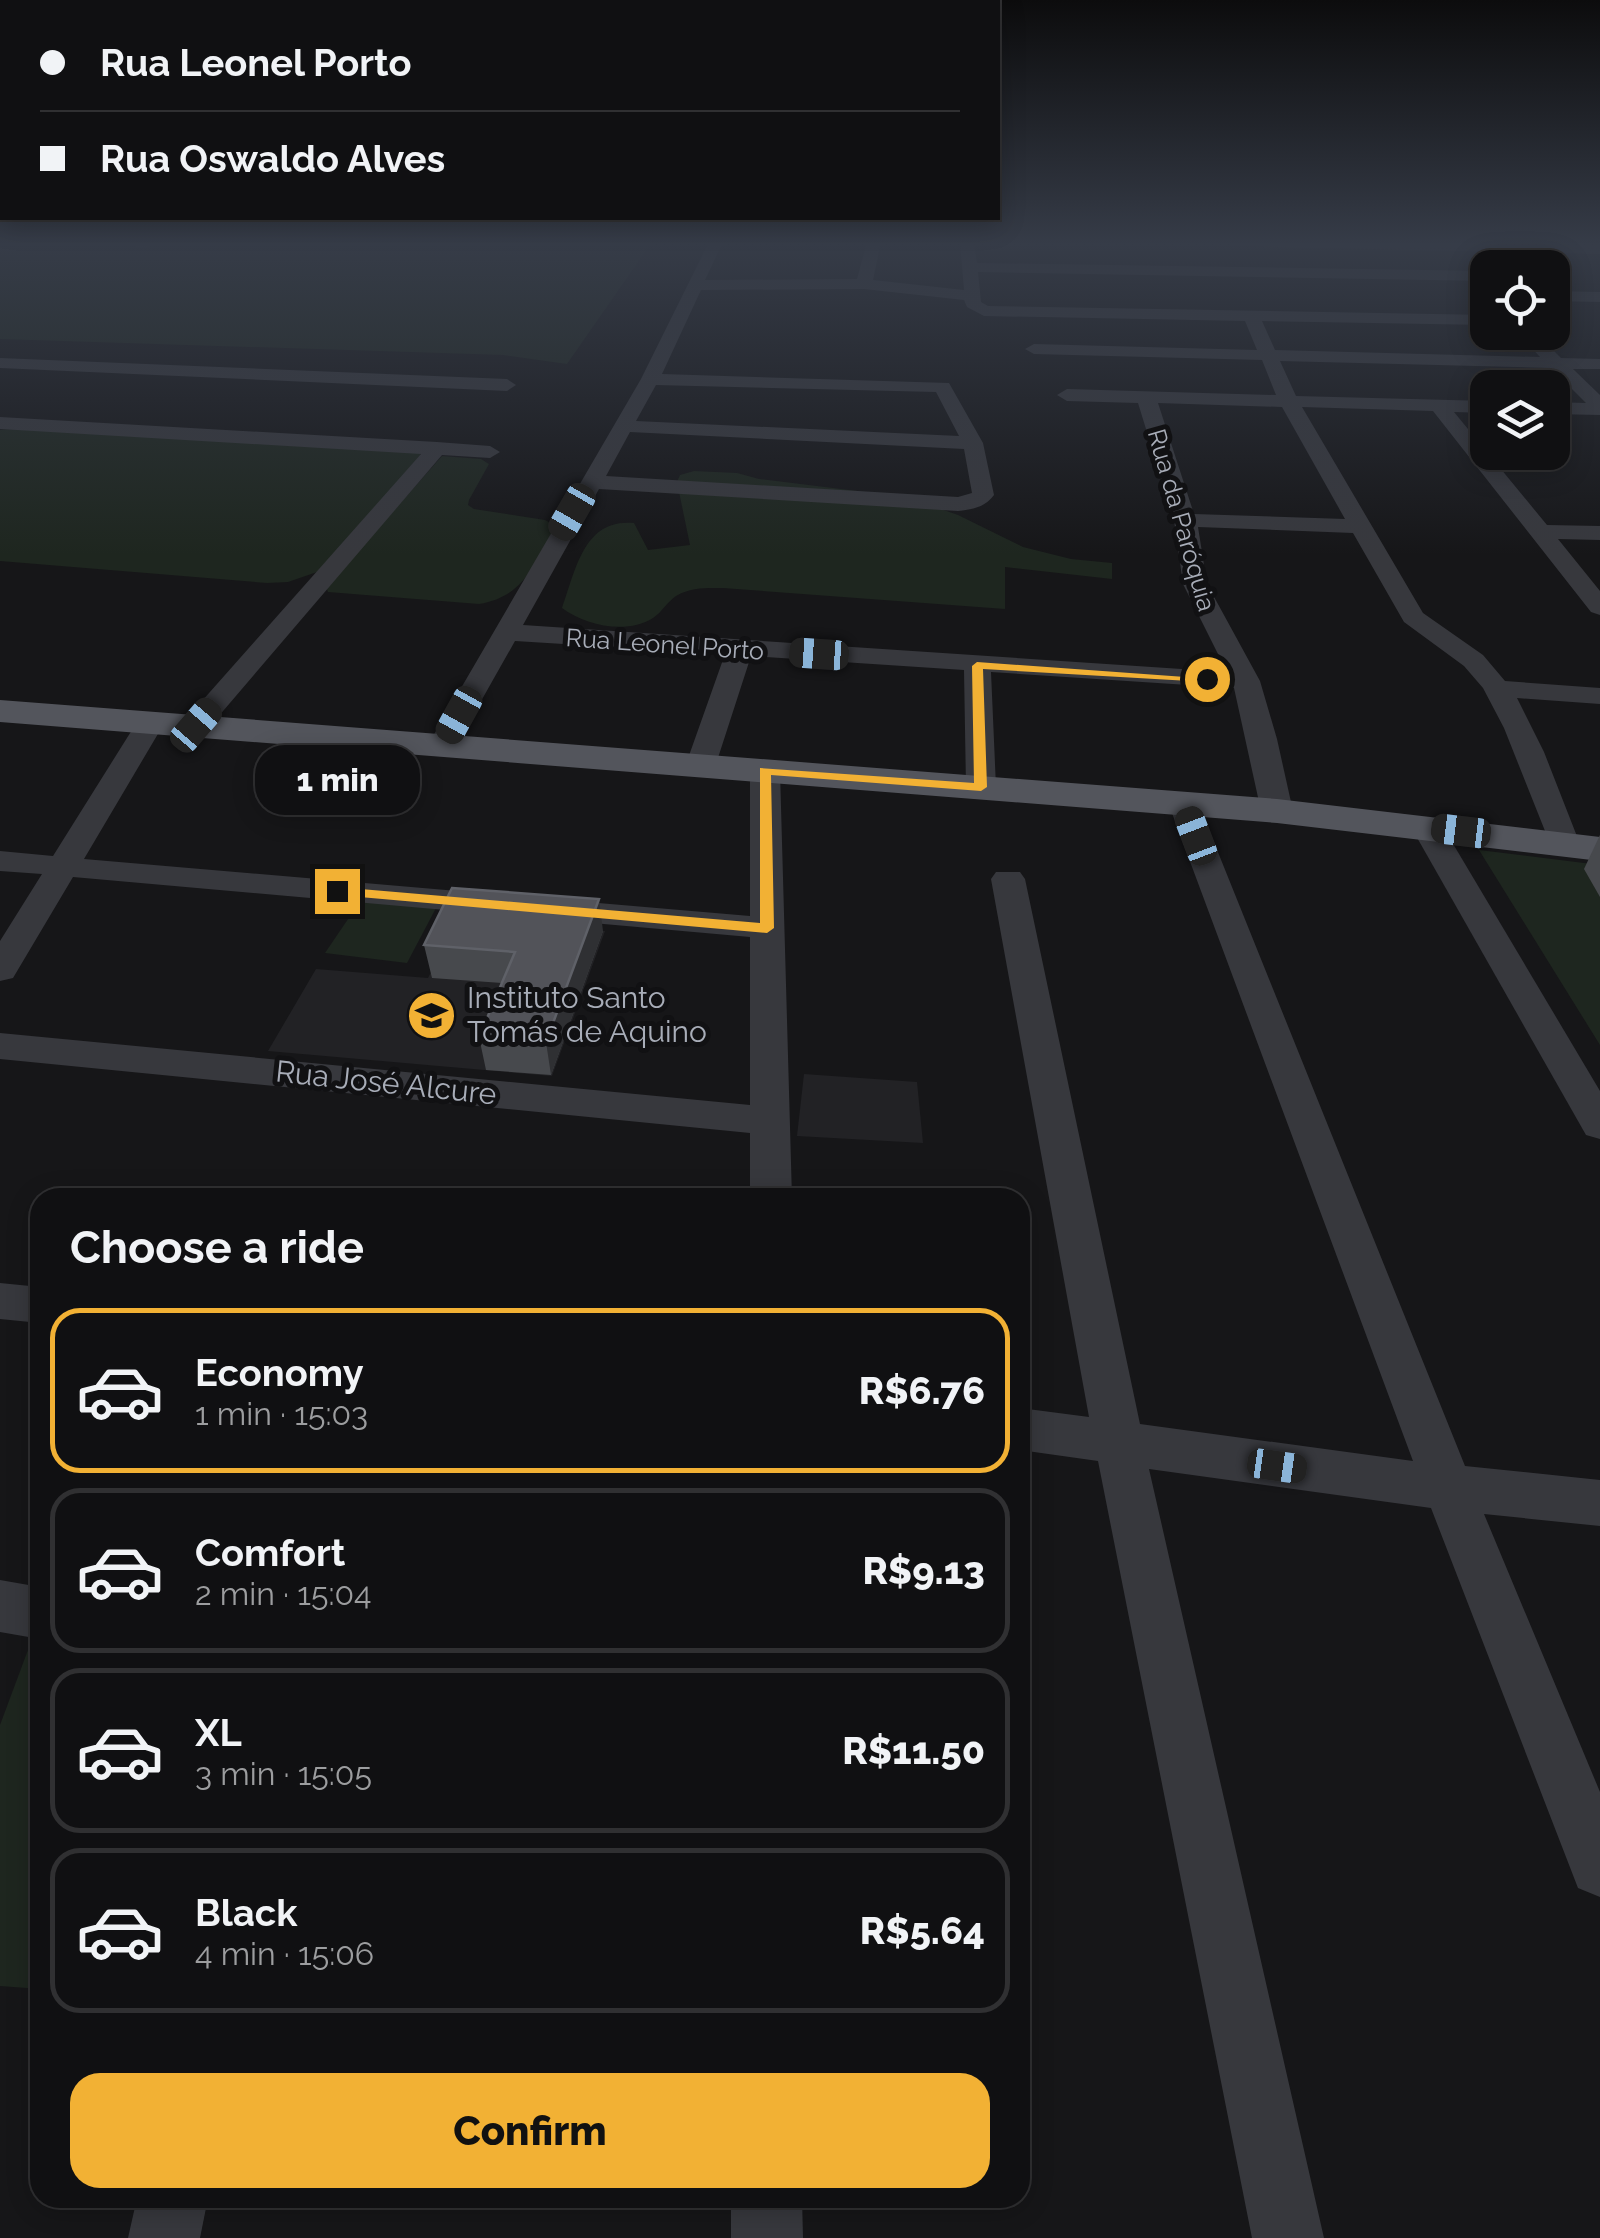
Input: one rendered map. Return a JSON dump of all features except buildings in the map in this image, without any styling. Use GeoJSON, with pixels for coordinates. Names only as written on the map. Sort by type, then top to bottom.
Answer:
{"type":"FeatureCollection","features":[{"type":"Feature","properties":{"kind":"main road"},"geometry":{"type":"LineString","coordinates":[[0,711],[444,743],[1277,812],[1582,846]]}},
{"type":"Feature","properties":{"kind":"street"},"geometry":{"type":"LineString","coordinates":[[444,743],[666,346]]}},
{"type":"Feature","properties":{"kind":"street"},"geometry":{"type":"LineString","coordinates":[[1262,346],[1288,402],[1413,617],[1424,630],[1471,658],[1500,689],[1582,846]]}},
{"type":"Feature","properties":{"kind":"street"},"geometry":{"type":"LineString","coordinates":[[1034,349],[1600,364]]}},
{"type":"Feature","properties":{"kind":"street"},"geometry":{"type":"LineString","coordinates":[[1542,350],[1594,408],[1600,426]]}},
{"type":"Feature","properties":{"kind":"street"},"geometry":{"type":"LineString","coordinates":[[5,366],[507,385]]}},
{"type":"Feature","properties":{"kind":"street"},"geometry":{"type":"LineString","coordinates":[[590,482],[958,504],[975,502],[983,496],[972,443],[946,389],[938,386],[650,380]]}},
{"type":"Feature","properties":{"kind":"street"},"geometry":{"type":"LineString","coordinates":[[1068,396],[1470,407]]}},
{"type":"Feature","properties":{"kind":"street","name":"Rua da Paróquia"},"geometry":{"type":"LineString","coordinates":[[1146,396],[1185,520],[1190,562],[1201,600],[1246,681],[1263,739],[1277,812]]}},
{"type":"Feature","properties":{"kind":"street"},"geometry":{"type":"LineString","coordinates":[[1439,406],[1600,607]]}},
{"type":"Feature","properties":{"kind":"street"},"geometry":{"type":"LineString","coordinates":[[0,423],[490,452]]}},
{"type":"Feature","properties":{"kind":"street"},"geometry":{"type":"LineString","coordinates":[[622,426],[972,443]]}},
{"type":"Feature","properties":{"kind":"street"},"geometry":{"type":"LineString","coordinates":[[196,725],[437,448]]}},
{"type":"Feature","properties":{"kind":"street"},"geometry":{"type":"LineString","coordinates":[[1185,520],[1364,527]]}},
{"type":"Feature","properties":{"kind":"street"},"geometry":{"type":"LineString","coordinates":[[1538,532],[1600,534]]}},
{"type":"Feature","properties":{"kind":"street","name":"Rua Leonel Porto"},"geometry":{"type":"LineString","coordinates":[[504,632],[1246,681]]}},
{"type":"Feature","properties":{"kind":"street"},"geometry":{"type":"LineString","coordinates":[[701,764],[740,649]]}},
{"type":"Feature","properties":{"kind":"street"},"geometry":{"type":"LineString","coordinates":[[977,666],[981,787]]}},
{"type":"Feature","properties":{"kind":"street"},"geometry":{"type":"LineString","coordinates":[[1500,689],[1600,696]]}},
{"type":"Feature","properties":{"kind":"street"},"geometry":{"type":"LineString","coordinates":[[0,970],[50,866],[137,721]]}},
{"type":"Feature","properties":{"kind":"street"},"geometry":{"type":"LineString","coordinates":[[765,771],[771,1188]]}},
{"type":"Feature","properties":{"kind":"street"},"geometry":{"type":"LineString","coordinates":[[1184,805],[1448,1488],[1600,1866]]}},
{"type":"Feature","properties":{"kind":"street"},"geometry":{"type":"LineString","coordinates":[[1426,827],[1587,1083],[1600,1125]]}},
{"type":"Feature","properties":{"kind":"street"},"geometry":{"type":"LineString","coordinates":[[0,861],[767,928]]}},
{"type":"Feature","properties":{"kind":"street"},"geometry":{"type":"LineString","coordinates":[[0,920],[50,866]]}},
{"type":"Feature","properties":{"kind":"street"},"geometry":{"type":"LineString","coordinates":[[1008,879],[1119,1444],[1288,2238]]}},
{"type":"Feature","properties":{"kind":"street","name":"Rua José Alcure"},"geometry":{"type":"LineString","coordinates":[[0,1046],[772,1121]]}},
{"type":"Feature","properties":{"kind":"street"},"geometry":{"type":"LineString","coordinates":[[0,1300],[30,1304]]}},
{"type":"Feature","properties":{"kind":"street"},"geometry":{"type":"LineString","coordinates":[[1030,1431],[1448,1488],[1600,1503]]}},
{"type":"Feature","properties":{"kind":"street"},"geometry":{"type":"LineString","coordinates":[[164,2238],[171,2208]]}},
{"type":"Feature","properties":{"kind":"street"},"geometry":{"type":"LineString","coordinates":[[767,2208],[767,2238]]}},
{"type":"Feature","properties":{"kind":"shaded area"},"geometry":{"type":"Polygon","coordinates":[[[234,346],[579,346],[567,364],[503,355],[234,346]]]}},
{"type":"Feature","properties":{"kind":"shaded area"},"geometry":{"type":"Polygon","coordinates":[[[0,430],[420,453],[420,460],[317,572],[288,582],[267,583],[0,561],[0,430]]]}},
{"type":"Feature","properties":{"kind":"shaded area"},"geometry":{"type":"Polygon","coordinates":[[[442,456],[481,459],[489,464],[469,500],[468,505],[474,509],[545,520],[556,526],[527,576],[508,594],[479,604],[328,592],[326,587],[442,456]]]}},
{"type":"Feature","properties":{"kind":"shaded area"},"geometry":{"type":"Polygon","coordinates":[[[694,471],[737,473],[906,497],[958,515],[1023,547],[1071,559],[1112,563],[1112,579],[1005,567],[1005,609],[717,588],[682,593],[653,618],[631,626],[594,623],[562,608],[584,549],[604,529],[634,523],[648,550],[690,545],[677,482],[680,475],[694,471]]]}},
{"type":"Feature","properties":{"kind":"shaded area"},"geometry":{"type":"Polygon","coordinates":[[[1479,850],[1600,865],[1600,1045],[1479,850]]]}},
{"type":"Feature","properties":{"kind":"shaded area"},"geometry":{"type":"Polygon","coordinates":[[[361,900],[436,908],[407,963],[325,953],[361,900]]]}},
{"type":"Feature","properties":{"kind":"shaded area","name":"Instituto Santo Tomás de Aquino"},"geometry":{"type":"Polygon","coordinates":[[[458,920],[605,931],[552,1076],[268,1051],[316,969],[428,978],[458,920]]]}},
{"type":"Feature","properties":{"kind":"shaded area"},"geometry":{"type":"Polygon","coordinates":[[[804,1074],[917,1082],[923,1143],[797,1136],[804,1074]]]}},
{"type":"Feature","properties":{"kind":"shaded area"},"geometry":{"type":"Polygon","coordinates":[[[30,1650],[30,1988],[0,1986],[0,1725],[30,1650]]]}},
{"type":"Feature","properties":{"kind":"place","name":"Instituto Santo Tomás de Aquino"},"geometry":{"type":"Point","coordinates":[432,1015]}},
{"type":"Feature","properties":{"kind":"route"},"geometry":{"type":"LineString","coordinates":[[337,891],[767,928],[765,771],[981,787],[977,666],[1207,679]]}}]}
